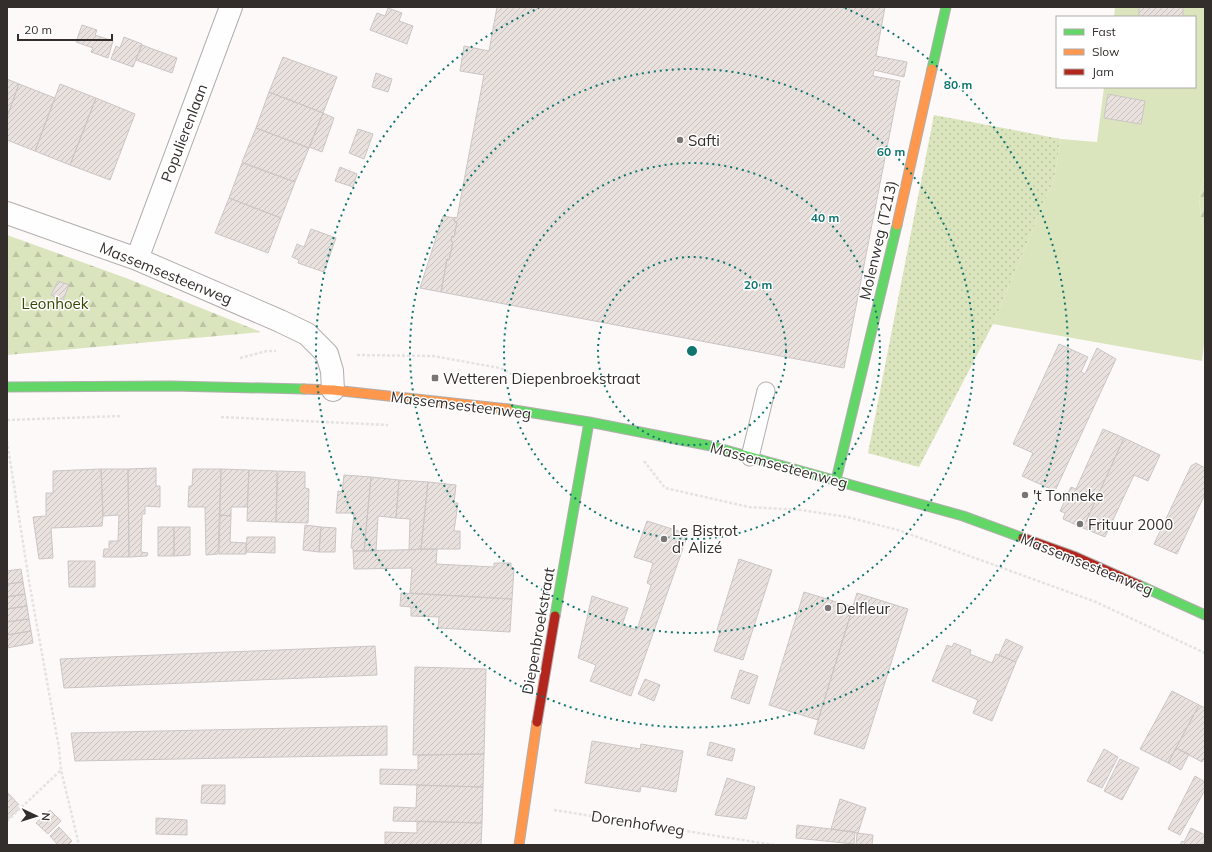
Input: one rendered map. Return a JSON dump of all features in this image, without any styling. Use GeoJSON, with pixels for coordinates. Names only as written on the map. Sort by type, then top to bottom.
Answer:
{"type":"FeatureCollection","features":[{"type":"Feature","properties":{"kind":"main road","name":"Molenweg (T213)"},"geometry":{"type":"LineString","coordinates":[[836,480],[946,7]]}},
{"type":"Feature","properties":{"kind":"main road","name":"Massemsesteenweg"},"geometry":{"type":"LineString","coordinates":[[7,387],[171,386],[333,390],[491,406],[589,422],[711,446],[963,516],[1076,557],[1205,615]]}},
{"type":"Feature","properties":{"kind":"main road","name":"Diepenbroekstraat"},"geometry":{"type":"LineString","coordinates":[[519,845],[526,806],[530,761],[589,422]]}},
{"type":"Feature","properties":{"kind":"street","name":"Populierenlaan"},"geometry":{"type":"LineString","coordinates":[[137,259],[231,7]]}},
{"type":"Feature","properties":{"kind":"street","name":"Massemsesteenweg"},"geometry":{"type":"LineString","coordinates":[[7,214],[30,220],[137,259],[307,334],[327,354],[332,371],[333,390]]}},
{"type":"Feature","properties":{"kind":"lane"},"geometry":{"type":"LineString","coordinates":[[750,457],[766,391]]}},
{"type":"Feature","properties":{"kind":"path"},"geometry":{"type":"LineString","coordinates":[[7,420],[124,416]]}},
{"type":"Feature","properties":{"kind":"path"},"geometry":{"type":"LineString","coordinates":[[219,417],[390,426]]}},
{"type":"Feature","properties":{"kind":"path"},"geometry":{"type":"LineString","coordinates":[[7,441],[30,587],[59,748],[61,770],[79,845]]}},
{"type":"Feature","properties":{"kind":"path"},"geometry":{"type":"LineString","coordinates":[[642,459],[665,488],[749,508],[801,510],[847,517],[898,530],[1096,602],[1205,653]]}},
{"type":"Feature","properties":{"kind":"path"},"geometry":{"type":"LineString","coordinates":[[7,821],[61,770]]}},
{"type":"Feature","properties":{"kind":"path","name":"Dorenhofweg"},"geometry":{"type":"LineString","coordinates":[[526,806],[774,845]]}},
{"type":"Feature","properties":{"kind":"green space"},"geometry":{"type":"Polygon","coordinates":[[[1115,7],[1205,7],[1205,174],[1199,198],[1202,226],[1205,229],[1205,335],[1202,361],[993,324],[1054,179],[1061,139],[1097,142],[1104,88],[1196,88],[1196,16],[1114,16],[1115,7]]]}},
{"type":"Feature","properties":{"kind":"green space"},"geometry":{"type":"Polygon","coordinates":[[[934,115],[1061,139],[1054,179],[993,324],[919,467],[868,453],[934,115]]]}},
{"type":"Feature","properties":{"kind":"green space"},"geometry":{"type":"Polygon","coordinates":[[[1205,174],[1205,229],[1202,226],[1199,198],[1205,174]]]}},
{"type":"Feature","properties":{"kind":"green space","name":"Leonhoek"},"geometry":{"type":"Polygon","coordinates":[[[7,235],[126,278],[261,332],[7,355],[7,235]]]}},
{"type":"Feature","properties":{"kind":"building","name":"Safti"},"geometry":{"type":"Polygon","coordinates":[[[497,7],[885,7],[876,56],[907,62],[904,77],[874,70],[873,76],[900,81],[844,368],[441,292],[447,259],[449,260],[453,242],[451,241],[452,236],[454,237],[457,222],[454,221],[455,217],[457,218],[484,75],[460,71],[464,46],[489,51],[497,7]]]}},
{"type":"Feature","properties":{"kind":"building"},"geometry":{"type":"Polygon","coordinates":[[[1139,7],[1183,7],[1183,16],[1139,16],[1139,7]]]}},
{"type":"Feature","properties":{"kind":"building"},"geometry":{"type":"Polygon","coordinates":[[[388,8],[402,13],[399,21],[413,26],[407,44],[370,30],[377,13],[385,16],[388,8]]]}},
{"type":"Feature","properties":{"kind":"building"},"geometry":{"type":"Polygon","coordinates":[[[82,25],[97,30],[95,35],[113,41],[108,58],[91,52],[93,48],[76,42],[82,25]]]}},
{"type":"Feature","properties":{"kind":"building"},"geometry":{"type":"Polygon","coordinates":[[[124,37],[142,44],[133,67],[111,59],[116,46],[120,48],[124,37]]]}},
{"type":"Feature","properties":{"kind":"building"},"geometry":{"type":"Polygon","coordinates":[[[142,45],[177,58],[172,73],[136,60],[142,45]]]}},
{"type":"Feature","properties":{"kind":"building"},"geometry":{"type":"Polygon","coordinates":[[[283,57],[337,77],[323,113],[269,92],[283,57]]]}},
{"type":"Feature","properties":{"kind":"building"},"geometry":{"type":"Polygon","coordinates":[[[376,73],[392,79],[388,92],[372,87],[376,73]]]}},
{"type":"Feature","properties":{"kind":"building"},"geometry":{"type":"Polygon","coordinates":[[[7,79],[19,84],[7,117],[7,79]]]}},
{"type":"Feature","properties":{"kind":"building"},"geometry":{"type":"Polygon","coordinates":[[[19,84],[55,98],[35,151],[7,140],[7,117],[19,84]]]}},
{"type":"Feature","properties":{"kind":"building"},"geometry":{"type":"Polygon","coordinates":[[[60,84],[96,98],[70,165],[35,151],[60,84]]]}},
{"type":"Feature","properties":{"kind":"building"},"geometry":{"type":"Polygon","coordinates":[[[269,92],[323,113],[309,148],[256,128],[269,92]]]}},
{"type":"Feature","properties":{"kind":"building"},"geometry":{"type":"Polygon","coordinates":[[[1108,94],[1145,101],[1141,124],[1104,118],[1108,94]]]}},
{"type":"Feature","properties":{"kind":"building"},"geometry":{"type":"Polygon","coordinates":[[[96,98],[135,114],[110,180],[70,165],[96,98]]]}},
{"type":"Feature","properties":{"kind":"building"},"geometry":{"type":"Polygon","coordinates":[[[323,113],[334,118],[322,152],[309,147],[323,113]]]}},
{"type":"Feature","properties":{"kind":"building"},"geometry":{"type":"Polygon","coordinates":[[[256,128],[309,148],[295,182],[242,162],[256,128]]]}},
{"type":"Feature","properties":{"kind":"building"},"geometry":{"type":"Polygon","coordinates":[[[358,129],[373,134],[364,159],[349,153],[358,129]]]}},
{"type":"Feature","properties":{"kind":"building"},"geometry":{"type":"Polygon","coordinates":[[[242,163],[295,182],[281,218],[229,198],[242,163]]]}},
{"type":"Feature","properties":{"kind":"building"},"geometry":{"type":"Polygon","coordinates":[[[340,167],[357,174],[353,187],[335,181],[340,167]]]}},
{"type":"Feature","properties":{"kind":"building"},"geometry":{"type":"Polygon","coordinates":[[[229,198],[281,218],[268,253],[215,233],[229,198]]]}},
{"type":"Feature","properties":{"kind":"building"},"geometry":{"type":"Polygon","coordinates":[[[443,216],[455,218],[454,221],[457,222],[454,237],[452,236],[451,241],[453,242],[449,260],[447,259],[441,292],[420,288],[443,216]]]}},
{"type":"Feature","properties":{"kind":"building"},"geometry":{"type":"Polygon","coordinates":[[[311,229],[336,238],[324,272],[298,263],[299,260],[292,257],[297,244],[304,247],[311,229]]]}},
{"type":"Feature","properties":{"kind":"building"},"geometry":{"type":"Polygon","coordinates":[[[58,281],[69,285],[63,300],[51,295],[58,281]]]}},
{"type":"Feature","properties":{"kind":"building"},"geometry":{"type":"Polygon","coordinates":[[[1059,344],[1088,357],[1081,372],[1085,374],[1097,348],[1116,359],[1055,491],[1022,476],[1033,453],[1013,444],[1059,344]]]}},
{"type":"Feature","properties":{"kind":"building"},"geometry":{"type":"Polygon","coordinates":[[[1103,429],[1124,438],[1083,528],[1063,519],[1065,513],[1060,511],[1071,487],[1076,489],[1103,429]]]}},
{"type":"Feature","properties":{"kind":"building"},"geometry":{"type":"Polygon","coordinates":[[[1124,438],[1160,455],[1148,481],[1134,475],[1105,537],[1083,528],[1124,438]]]}},
{"type":"Feature","properties":{"kind":"building"},"geometry":{"type":"Polygon","coordinates":[[[1196,463],[1205,468],[1205,494],[1177,554],[1154,544],[1191,466],[1196,463]]]}},
{"type":"Feature","properties":{"kind":"building"},"geometry":{"type":"Polygon","coordinates":[[[156,468],[156,486],[160,486],[160,507],[145,506],[145,514],[142,514],[141,552],[148,553],[147,556],[129,557],[128,469],[156,468]]]}},
{"type":"Feature","properties":{"kind":"building"},"geometry":{"type":"Polygon","coordinates":[[[101,469],[128,469],[129,557],[103,557],[104,549],[109,549],[109,541],[118,541],[119,515],[103,516],[101,469]]]}},
{"type":"Feature","properties":{"kind":"building"},"geometry":{"type":"Polygon","coordinates":[[[101,469],[102,526],[51,528],[53,558],[39,559],[33,517],[46,516],[46,493],[53,493],[53,471],[101,469]]]}},
{"type":"Feature","properties":{"kind":"building"},"geometry":{"type":"Polygon","coordinates":[[[193,469],[221,469],[218,554],[206,555],[205,507],[188,507],[189,486],[192,486],[193,469]]]}},
{"type":"Feature","properties":{"kind":"building"},"geometry":{"type":"Polygon","coordinates":[[[221,469],[249,470],[247,507],[231,507],[231,516],[220,515],[221,469]]]}},
{"type":"Feature","properties":{"kind":"building"},"geometry":{"type":"Polygon","coordinates":[[[249,470],[277,471],[276,522],[247,521],[249,470]]]}},
{"type":"Feature","properties":{"kind":"building"},"geometry":{"type":"Polygon","coordinates":[[[278,471],[305,472],[305,488],[309,489],[308,523],[276,522],[278,471]]]}},
{"type":"Feature","properties":{"kind":"building"},"geometry":{"type":"Polygon","coordinates":[[[344,475],[371,477],[364,551],[353,551],[353,548],[351,548],[354,513],[336,513],[338,491],[342,492],[344,475]]]}},
{"type":"Feature","properties":{"kind":"building"},"geometry":{"type":"Polygon","coordinates":[[[371,477],[399,480],[396,518],[378,516],[376,551],[364,551],[371,477]]]}},
{"type":"Feature","properties":{"kind":"building"},"geometry":{"type":"Polygon","coordinates":[[[399,480],[428,482],[421,549],[409,550],[410,519],[396,518],[399,480]]]}},
{"type":"Feature","properties":{"kind":"building"},"geometry":{"type":"Polygon","coordinates":[[[428,482],[456,485],[454,503],[458,503],[454,531],[460,531],[460,549],[421,549],[428,482]]]}},
{"type":"Feature","properties":{"kind":"building"},"geometry":{"type":"Polygon","coordinates":[[[220,515],[231,516],[230,542],[246,543],[246,554],[219,554],[220,515]]]}},
{"type":"Feature","properties":{"kind":"building"},"geometry":{"type":"Polygon","coordinates":[[[647,521],[688,534],[631,696],[590,681],[596,665],[578,658],[592,596],[628,608],[622,625],[637,630],[651,585],[647,583],[653,563],[634,557],[647,521]]]}},
{"type":"Feature","properties":{"kind":"building"},"geometry":{"type":"Polygon","coordinates":[[[305,525],[321,527],[319,552],[303,550],[305,525]]]}},
{"type":"Feature","properties":{"kind":"building"},"geometry":{"type":"Polygon","coordinates":[[[158,527],[174,527],[174,556],[158,556],[158,527]]]}},
{"type":"Feature","properties":{"kind":"building"},"geometry":{"type":"Polygon","coordinates":[[[174,527],[190,527],[190,555],[174,556],[174,527]]]}},
{"type":"Feature","properties":{"kind":"building"},"geometry":{"type":"Polygon","coordinates":[[[321,527],[336,528],[335,552],[319,552],[321,527]]]}},
{"type":"Feature","properties":{"kind":"building"},"geometry":{"type":"Polygon","coordinates":[[[247,537],[275,537],[275,553],[246,552],[247,537]]]}},
{"type":"Feature","properties":{"kind":"building"},"geometry":{"type":"Polygon","coordinates":[[[437,549],[436,564],[494,567],[494,563],[511,563],[511,567],[514,568],[512,599],[410,593],[412,568],[354,569],[353,551],[437,549]]]}},
{"type":"Feature","properties":{"kind":"building"},"geometry":{"type":"Polygon","coordinates":[[[739,559],[772,570],[743,660],[714,651],[720,632],[717,630],[739,559]]]}},
{"type":"Feature","properties":{"kind":"building"},"geometry":{"type":"Polygon","coordinates":[[[68,561],[95,561],[95,587],[69,587],[68,561]]]}},
{"type":"Feature","properties":{"kind":"building"},"geometry":{"type":"Polygon","coordinates":[[[21,569],[23,582],[7,584],[7,571],[21,569]]]}},
{"type":"Feature","properties":{"kind":"building"},"geometry":{"type":"Polygon","coordinates":[[[23,582],[25,594],[7,597],[7,584],[23,582]]]}},
{"type":"Feature","properties":{"kind":"building"},"geometry":{"type":"Polygon","coordinates":[[[804,592],[853,607],[818,720],[769,705],[804,592]]]}},
{"type":"Feature","properties":{"kind":"building"},"geometry":{"type":"Polygon","coordinates":[[[401,593],[512,599],[510,632],[438,628],[439,617],[411,616],[411,607],[400,606],[401,593]]]}},
{"type":"Feature","properties":{"kind":"building"},"geometry":{"type":"Polygon","coordinates":[[[857,593],[908,609],[864,749],[814,734],[857,593]]]}},
{"type":"Feature","properties":{"kind":"building"},"geometry":{"type":"Polygon","coordinates":[[[25,594],[27,606],[7,609],[7,597],[25,594]]]}},
{"type":"Feature","properties":{"kind":"building"},"geometry":{"type":"Polygon","coordinates":[[[27,606],[29,619],[7,622],[7,609],[27,606]]]}},
{"type":"Feature","properties":{"kind":"building"},"geometry":{"type":"Polygon","coordinates":[[[29,619],[31,631],[7,635],[7,622],[29,619]]]}},
{"type":"Feature","properties":{"kind":"building"},"geometry":{"type":"Polygon","coordinates":[[[31,631],[33,643],[7,648],[7,635],[31,631]]]}},
{"type":"Feature","properties":{"kind":"building"},"geometry":{"type":"Polygon","coordinates":[[[1006,639],[1023,647],[1016,662],[999,655],[1006,639]]]}},
{"type":"Feature","properties":{"kind":"building"},"geometry":{"type":"Polygon","coordinates":[[[954,643],[971,650],[970,654],[992,663],[996,654],[1016,662],[992,721],[973,713],[978,700],[932,681],[947,645],[952,647],[954,643]]]}},
{"type":"Feature","properties":{"kind":"building"},"geometry":{"type":"Polygon","coordinates":[[[375,646],[377,675],[64,688],[60,659],[375,646]]]}},
{"type":"Feature","properties":{"kind":"building"},"geometry":{"type":"Polygon","coordinates":[[[415,667],[486,669],[484,754],[413,755],[415,667]]]}},
{"type":"Feature","properties":{"kind":"building"},"geometry":{"type":"Polygon","coordinates":[[[740,670],[758,676],[749,704],[731,698],[740,670]]]}},
{"type":"Feature","properties":{"kind":"building"},"geometry":{"type":"Polygon","coordinates":[[[645,679],[660,685],[654,701],[638,694],[645,679]]]}},
{"type":"Feature","properties":{"kind":"building"},"geometry":{"type":"Polygon","coordinates":[[[1172,691],[1199,705],[1168,763],[1140,749],[1172,691]]]}},
{"type":"Feature","properties":{"kind":"building"},"geometry":{"type":"Polygon","coordinates":[[[1199,705],[1205,708],[1205,757],[1202,762],[1176,748],[1199,705]]]}},
{"type":"Feature","properties":{"kind":"building"},"geometry":{"type":"Polygon","coordinates":[[[387,726],[387,755],[75,761],[71,733],[387,726]]]}},
{"type":"Feature","properties":{"kind":"building"},"geometry":{"type":"Polygon","coordinates":[[[592,741],[640,749],[641,744],[683,751],[676,792],[641,786],[640,792],[585,783],[592,741]]]}},
{"type":"Feature","properties":{"kind":"building"},"geometry":{"type":"Polygon","coordinates":[[[710,742],[735,749],[732,761],[707,755],[710,742]]]}},
{"type":"Feature","properties":{"kind":"building"},"geometry":{"type":"Polygon","coordinates":[[[1176,748],[1189,754],[1181,770],[1168,763],[1176,748]]]}},
{"type":"Feature","properties":{"kind":"building"},"geometry":{"type":"Polygon","coordinates":[[[1104,749],[1118,757],[1102,788],[1087,781],[1104,749]]]}},
{"type":"Feature","properties":{"kind":"building"},"geometry":{"type":"Polygon","coordinates":[[[484,754],[483,787],[380,784],[380,769],[418,770],[418,755],[484,754]]]}},
{"type":"Feature","properties":{"kind":"building"},"geometry":{"type":"Polygon","coordinates":[[[1120,759],[1139,768],[1122,800],[1104,791],[1120,759]]]}},
{"type":"Feature","properties":{"kind":"building"},"geometry":{"type":"Polygon","coordinates":[[[1195,776],[1205,782],[1205,790],[1180,835],[1168,829],[1195,776]]]}},
{"type":"Feature","properties":{"kind":"building"},"geometry":{"type":"Polygon","coordinates":[[[727,778],[755,787],[746,819],[715,815],[727,778]]]}},
{"type":"Feature","properties":{"kind":"building"},"geometry":{"type":"Polygon","coordinates":[[[202,785],[225,785],[225,804],[201,803],[202,785]]]}},
{"type":"Feature","properties":{"kind":"building"},"geometry":{"type":"Polygon","coordinates":[[[417,785],[483,787],[482,823],[393,821],[394,807],[416,808],[417,785]]]}},
{"type":"Feature","properties":{"kind":"building"},"geometry":{"type":"Polygon","coordinates":[[[8,793],[21,807],[7,820],[7,794],[8,793]]]}},
{"type":"Feature","properties":{"kind":"building"},"geometry":{"type":"Polygon","coordinates":[[[840,799],[866,808],[858,833],[831,829],[840,799]]]}},
{"type":"Feature","properties":{"kind":"building"},"geometry":{"type":"Polygon","coordinates":[[[50,810],[61,821],[48,834],[36,823],[50,810]]]}},
{"type":"Feature","properties":{"kind":"building"},"geometry":{"type":"Polygon","coordinates":[[[156,818],[187,820],[187,835],[156,834],[156,818]]]}},
{"type":"Feature","properties":{"kind":"building"},"geometry":{"type":"Polygon","coordinates":[[[417,821],[482,823],[481,845],[385,845],[385,832],[417,833],[417,821]]]}},
{"type":"Feature","properties":{"kind":"building"},"geometry":{"type":"Polygon","coordinates":[[[797,825],[855,832],[854,844],[796,838],[797,825]]]}},
{"type":"Feature","properties":{"kind":"building"},"geometry":{"type":"Polygon","coordinates":[[[59,827],[72,841],[68,845],[58,845],[50,836],[59,827]]]}},
{"type":"Feature","properties":{"kind":"building"},"geometry":{"type":"Polygon","coordinates":[[[1191,828],[1205,835],[1205,845],[1180,845],[1182,841],[1184,842],[1191,828]]]}},
{"type":"Feature","properties":{"kind":"building"},"geometry":{"type":"Polygon","coordinates":[[[857,833],[873,835],[872,845],[856,845],[857,833]]]}},
{"type":"Feature","properties":{"kind":"traffic: fast"},"geometry":{"type":"LineString","coordinates":[[932,69],[946,7]]}},
{"type":"Feature","properties":{"kind":"traffic: fast"},"geometry":{"type":"LineString","coordinates":[[836,480],[897,225]]}},
{"type":"Feature","properties":{"kind":"traffic: fast"},"geometry":{"type":"LineString","coordinates":[[7,387],[171,386],[304,389]]}},
{"type":"Feature","properties":{"kind":"traffic: fast"},"geometry":{"type":"LineString","coordinates":[[508,409],[589,422],[711,446],[963,516],[1023,538]]}},
{"type":"Feature","properties":{"kind":"traffic: fast"},"geometry":{"type":"LineString","coordinates":[[555,616],[589,422]]}},
{"type":"Feature","properties":{"kind":"traffic: fast"},"geometry":{"type":"LineString","coordinates":[[1139,585],[1205,615]]}},
{"type":"Feature","properties":{"kind":"traffic: slow"},"geometry":{"type":"LineString","coordinates":[[897,225],[932,69]]}},
{"type":"Feature","properties":{"kind":"traffic: slow"},"geometry":{"type":"LineString","coordinates":[[304,389],[333,390],[508,409]]}},
{"type":"Feature","properties":{"kind":"traffic: slow"},"geometry":{"type":"LineString","coordinates":[[519,845],[537,722]]}},
{"type":"Feature","properties":{"kind":"traffic: jam"},"geometry":{"type":"LineString","coordinates":[[1023,538],[1076,557],[1139,585]]}},
{"type":"Feature","properties":{"kind":"traffic: jam"},"geometry":{"type":"LineString","coordinates":[[537,722],[555,616]]}},
{"type":"Feature","properties":{"kind":"place","name":"Safti"},"geometry":{"type":"Point","coordinates":[680,140]}},
{"type":"Feature","properties":{"kind":"place","name":"Wetteren Diepenbroekstraat"},"geometry":{"type":"Point","coordinates":[435,378]}},
{"type":"Feature","properties":{"kind":"place","name":"'t Tonneke"},"geometry":{"type":"Point","coordinates":[1025,495]}},
{"type":"Feature","properties":{"kind":"place","name":"Frituur 2000"},"geometry":{"type":"Point","coordinates":[1080,524]}},
{"type":"Feature","properties":{"kind":"place","name":"Le Bistrot d' Alizé"},"geometry":{"type":"Point","coordinates":[664,539]}},
{"type":"Feature","properties":{"kind":"place","name":"Delfleur"},"geometry":{"type":"Point","coordinates":[828,608]}}]}
